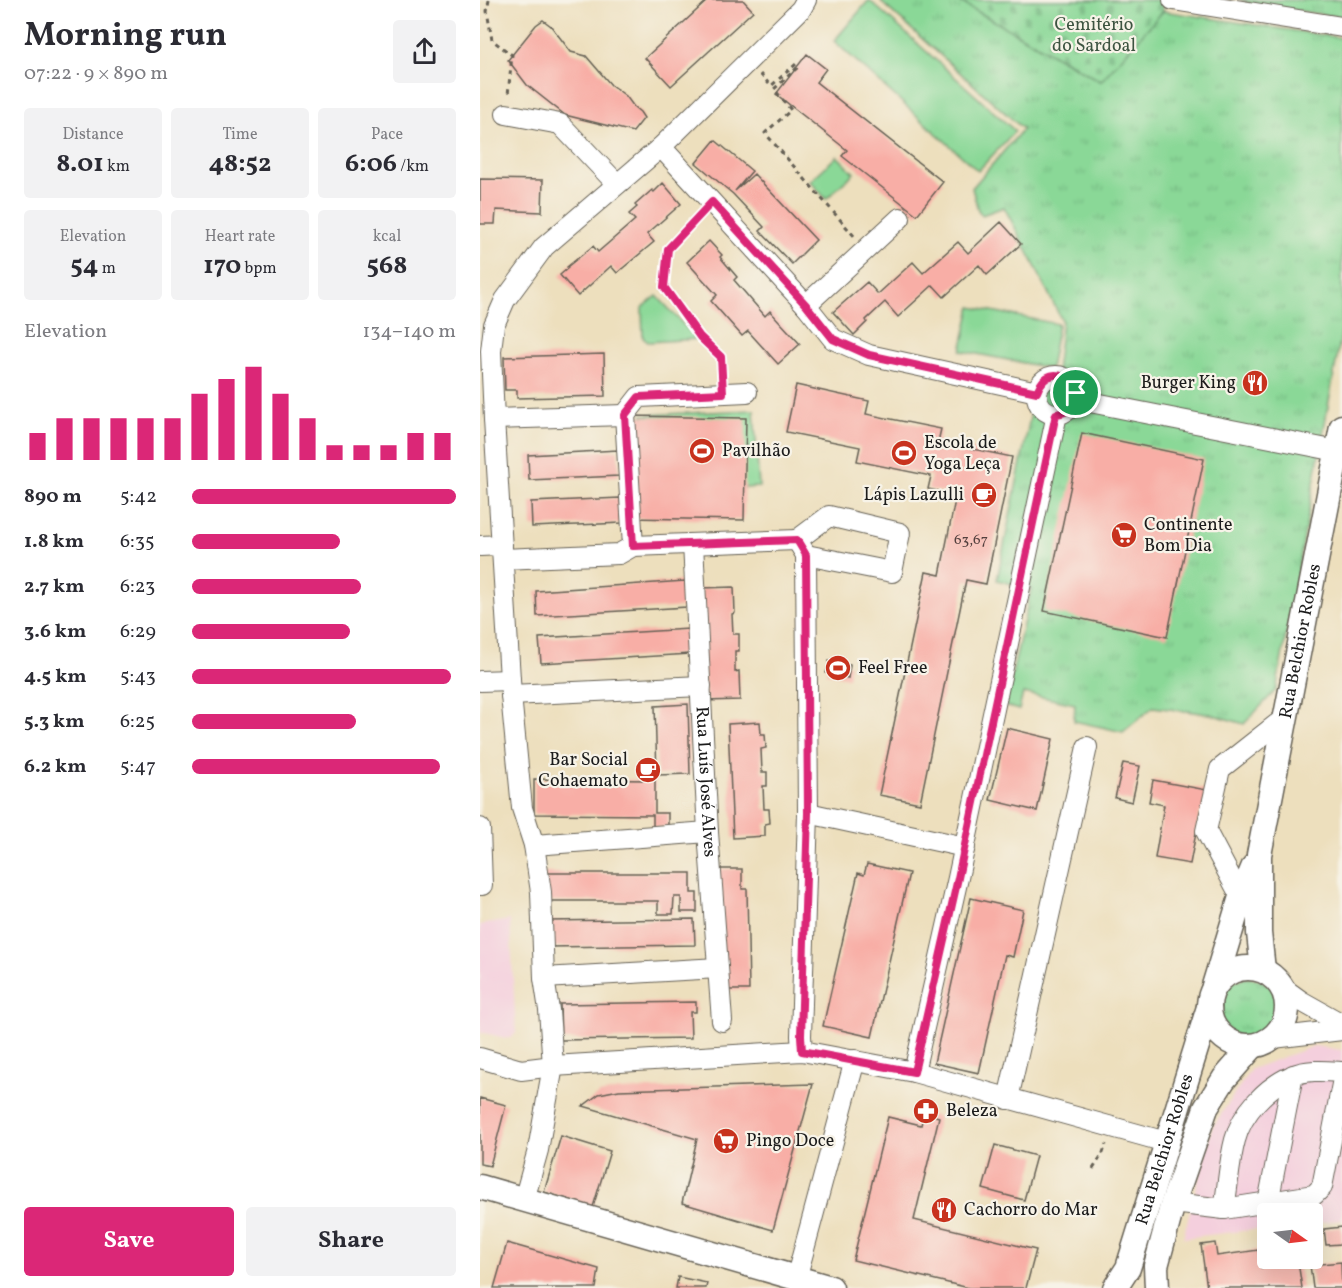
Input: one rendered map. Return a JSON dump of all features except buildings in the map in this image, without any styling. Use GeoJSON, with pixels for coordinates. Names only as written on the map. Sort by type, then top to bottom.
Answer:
{"type":"FeatureCollection","features":[{"type":"Feature","properties":{"kind":"main road","name":"Rua Belchior Robles"},"geometry":{"type":"LineString","coordinates":[[1263,970],[1259,933],[1259,855],[1342,427]]}},
{"type":"Feature","properties":{"kind":"main road","name":"Rua Belchior Robles"},"geometry":{"type":"LineString","coordinates":[[1115,1288],[1128,1268],[1241,897],[1259,855]]}},
{"type":"Feature","properties":{"kind":"main road"},"geometry":{"type":"LineString","coordinates":[[1250,967],[1263,970],[1274,977],[1283,988],[1288,1009],[1281,1030],[1263,1042],[1230,1043],[1221,1037],[1210,1018],[1212,996],[1224,976],[1236,969],[1250,967]]}},
{"type":"Feature","properties":{"kind":"main road","name":"Rua Belchior Robles"},"geometry":{"type":"LineString","coordinates":[[1157,1288],[1156,1266],[1173,1203],[1206,1108],[1224,1079],[1263,1042]]}},
{"type":"Feature","properties":{"kind":"main road"},"geometry":{"type":"LineString","coordinates":[[480,1187],[831,1288]]}},
{"type":"Feature","properties":{"kind":"street"},"geometry":{"type":"LineString","coordinates":[[524,1200],[538,1150],[553,1066],[544,978],[541,892],[534,845],[522,808],[510,687],[503,552],[489,428],[494,325],[505,300],[544,247],[661,147],[801,9],[806,0]]}},
{"type":"Feature","properties":{"kind":"street"},"geometry":{"type":"LineString","coordinates":[[1173,0],[1342,27]]}},
{"type":"Feature","properties":{"kind":"street"},"geometry":{"type":"LineString","coordinates":[[506,114],[560,124],[617,184]]}},
{"type":"Feature","properties":{"kind":"street"},"geometry":{"type":"LineString","coordinates":[[661,147],[806,305],[833,339],[869,355],[1037,392]]}},
{"type":"Feature","properties":{"kind":"street"},"geometry":{"type":"LineString","coordinates":[[806,305],[900,218]]}},
{"type":"Feature","properties":{"kind":"street"},"geometry":{"type":"LineString","coordinates":[[1060,376],[1071,382],[1076,393],[1069,410],[1056,414],[1044,410],[1037,392],[1039,386],[1048,378],[1060,376]]}},
{"type":"Feature","properties":{"kind":"street"},"geometry":{"type":"LineString","coordinates":[[633,546],[625,415],[639,397],[747,392]]}},
{"type":"Feature","properties":{"kind":"street"},"geometry":{"type":"LineString","coordinates":[[1075,399],[1337,451]]}},
{"type":"Feature","properties":{"kind":"street"},"geometry":{"type":"LineString","coordinates":[[914,1072],[965,847],[1056,414]]}},
{"type":"Feature","properties":{"kind":"street"},"geometry":{"type":"LineString","coordinates":[[489,428],[625,415]]}},
{"type":"Feature","properties":{"kind":"street"},"geometry":{"type":"LineString","coordinates":[[480,546],[503,552],[619,554],[633,546],[693,544],[801,548],[808,813],[802,1051]]}},
{"type":"Feature","properties":{"kind":"street","name":"Rua Luís José Alves"},"geometry":{"type":"LineString","coordinates":[[693,544],[708,832],[722,1021]]}},
{"type":"Feature","properties":{"kind":"street"},"geometry":{"type":"LineString","coordinates":[[480,681],[510,687],[701,686]]}},
{"type":"Feature","properties":{"kind":"street"},"geometry":{"type":"LineString","coordinates":[[1241,897],[1206,831],[1220,769],[1286,717]]}},
{"type":"Feature","properties":{"kind":"street"},"geometry":{"type":"LineString","coordinates":[[1008,1099],[1087,747]]}},
{"type":"Feature","properties":{"kind":"street"},"geometry":{"type":"LineString","coordinates":[[808,813],[965,847]]}},
{"type":"Feature","properties":{"kind":"street"},"geometry":{"type":"LineString","coordinates":[[480,828],[482,885],[480,885]]}},
{"type":"Feature","properties":{"kind":"street"},"geometry":{"type":"LineString","coordinates":[[534,845],[708,832]]}},
{"type":"Feature","properties":{"kind":"street"},"geometry":{"type":"LineString","coordinates":[[544,978],[718,968]]}},
{"type":"Feature","properties":{"kind":"street"},"geometry":{"type":"LineString","coordinates":[[1283,988],[1342,1024]]}},
{"type":"Feature","properties":{"kind":"street"},"geometry":{"type":"LineString","coordinates":[[1263,1042],[1342,1030]]}},
{"type":"Feature","properties":{"kind":"street"},"geometry":{"type":"LineString","coordinates":[[480,1058],[521,1070],[553,1066],[802,1051],[914,1072],[1166,1142]]}},
{"type":"Feature","properties":{"kind":"street"},"geometry":{"type":"LineString","coordinates":[[796,1279],[855,1060]]}},
{"type":"Feature","properties":{"kind":"street"},"geometry":{"type":"LineString","coordinates":[[1224,1209],[1235,1138],[1248,1111],[1267,1091],[1293,1075],[1323,1071],[1342,1072]]}},
{"type":"Feature","properties":{"kind":"street"},"geometry":{"type":"LineString","coordinates":[[1293,1075],[1268,1203],[1314,1195],[1322,1187],[1342,1084]]}},
{"type":"Feature","properties":{"kind":"street"},"geometry":{"type":"LineString","coordinates":[[1173,1203],[1224,1209],[1257,1204]]}},
{"type":"Feature","properties":{"kind":"path"},"geometry":{"type":"LineString","coordinates":[[489,0],[487,11],[492,40],[512,55],[506,114]]}},
{"type":"Feature","properties":{"kind":"path"},"geometry":{"type":"LineString","coordinates":[[749,61],[771,86],[796,64],[798,67],[774,89],[791,110],[765,133],[866,250]]}},
{"type":"Feature","properties":{"kind":"path"},"geometry":{"type":"LineString","coordinates":[[712,202],[668,249],[664,287],[700,337],[721,357],[723,393]]}},
{"type":"Feature","properties":{"kind":"path"},"geometry":{"type":"LineString","coordinates":[[1093,1169],[1103,1153],[1111,1128]]}},
{"type":"Feature","properties":{"kind":"shaded area"},"geometry":{"type":"Polygon","coordinates":[[[510,920],[516,1033],[511,1038],[506,1038],[480,1032],[480,925],[510,920]]]}},
{"type":"Feature","properties":{"kind":"shaded area"},"geometry":{"type":"Polygon","coordinates":[[[1314,1046],[1342,1050],[1342,1220],[1323,1222],[1323,1203],[1257,1203],[1257,1229],[1183,1238],[1212,1128],[1251,1069],[1314,1046]]]}},
{"type":"Feature","properties":{"kind":"green space"},"geometry":{"type":"Polygon","coordinates":[[[869,0],[1015,131],[978,171],[834,41],[869,0]]]}},
{"type":"Feature","properties":{"kind":"green space"},"geometry":{"type":"Polygon","coordinates":[[[882,0],[957,0],[1100,81],[1163,11],[1342,38],[1342,330],[1276,690],[1244,724],[1210,714],[1153,707],[1123,732],[1074,721],[1075,704],[1023,693],[1019,710],[1005,706],[1031,589],[997,580],[1032,408],[1056,372],[1062,321],[1004,207],[982,215],[978,210],[972,188],[1023,129],[881,2],[882,0]]]}},
{"type":"Feature","properties":{"kind":"green space","name":"Cemitério do Sardoal"},"geometry":{"type":"Polygon","coordinates":[[[957,0],[1163,0],[1163,11],[1101,81],[957,0]]]}},
{"type":"Feature","properties":{"kind":"green space"},"geometry":{"type":"Polygon","coordinates":[[[1240,0],[1342,0],[1342,17],[1251,4],[1240,0]]]}},
{"type":"Feature","properties":{"kind":"green space"},"geometry":{"type":"Polygon","coordinates":[[[837,156],[854,173],[826,199],[810,181],[837,156]]]}},
{"type":"Feature","properties":{"kind":"green space"},"geometry":{"type":"Polygon","coordinates":[[[657,296],[697,339],[648,342],[643,338],[642,308],[657,296]]]}},
{"type":"Feature","properties":{"kind":"green space"},"geometry":{"type":"Polygon","coordinates":[[[971,307],[1058,324],[1050,368],[961,351],[971,307]]]}},
{"type":"Feature","properties":{"kind":"green space","name":"Pavilhão"},"geometry":{"type":"Polygon","coordinates":[[[754,410],[759,487],[650,494],[643,415],[754,410]]]}},
{"type":"Feature","properties":{"kind":"green space"},"geometry":{"type":"Polygon","coordinates":[[[1243,978],[1255,978],[1271,986],[1277,996],[1279,1008],[1277,1020],[1271,1030],[1255,1038],[1243,1038],[1227,1030],[1219,1014],[1219,1002],[1227,986],[1243,978]]]}},
{"type":"Feature","properties":{"kind":"place","name":"Burger King"},"geometry":{"type":"Point","coordinates":[1255,383]}},
{"type":"Feature","properties":{"kind":"place","name":"Pavilhão"},"geometry":{"type":"Point","coordinates":[702,451]}},
{"type":"Feature","properties":{"kind":"place","name":"Escola de Yoga Leça"},"geometry":{"type":"Point","coordinates":[904,453]}},
{"type":"Feature","properties":{"kind":"place","name":"Lápis Lazulli"},"geometry":{"type":"Point","coordinates":[984,495]}},
{"type":"Feature","properties":{"kind":"place","name":"Continente Bom Dia"},"geometry":{"type":"Point","coordinates":[1124,535]}},
{"type":"Feature","properties":{"kind":"place","name":"Feel Free"},"geometry":{"type":"Point","coordinates":[838,668]}},
{"type":"Feature","properties":{"kind":"place","name":"Bar Social Cohaemato"},"geometry":{"type":"Point","coordinates":[648,770]}},
{"type":"Feature","properties":{"kind":"place","name":"Beleza"},"geometry":{"type":"Point","coordinates":[926,1111]}},
{"type":"Feature","properties":{"kind":"place","name":"Pingo Doce"},"geometry":{"type":"Point","coordinates":[726,1141]}},
{"type":"Feature","properties":{"kind":"place","name":"Cachorro do Mar"},"geometry":{"type":"Point","coordinates":[944,1210]}},
{"type":"Feature","properties":{"kind":"route"},"geometry":{"type":"LineString","coordinates":[[712,202],[806,305],[833,339],[869,355],[1037,392],[1043,381],[1060,376],[1071,382],[1076,393],[1069,410],[1056,414],[958,878],[914,1072],[802,1051],[808,813],[806,555],[797,540],[633,546],[625,415],[639,397],[723,393],[721,357],[700,337],[664,287],[668,249],[712,202]]}}]}
